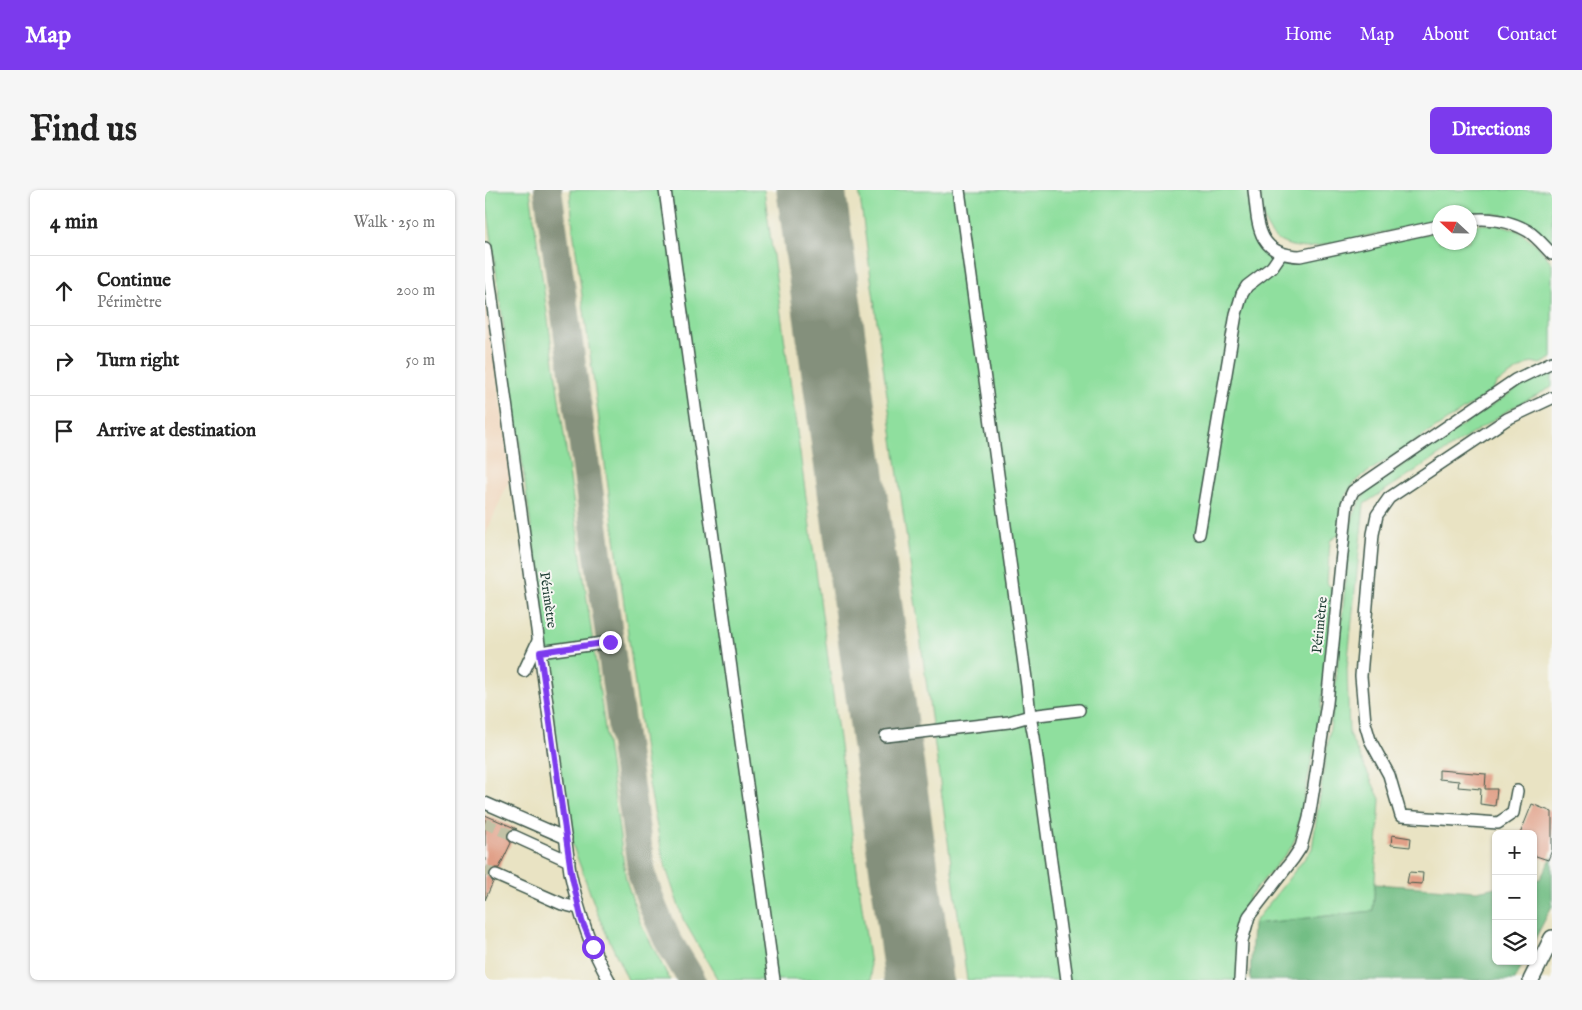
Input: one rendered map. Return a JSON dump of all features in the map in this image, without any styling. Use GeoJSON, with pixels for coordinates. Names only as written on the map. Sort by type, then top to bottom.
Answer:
{"type":"FeatureCollection","features":[{"type":"Feature","properties":{"kind":"main road"},"geometry":{"type":"LineString","coordinates":[[1531,980],[1552,938]]}},
{"type":"Feature","properties":{"kind":"lane"},"geometry":{"type":"LineString","coordinates":[[665,190],[774,980]]}},
{"type":"Feature","properties":{"kind":"lane"},"geometry":{"type":"LineString","coordinates":[[959,190],[1026,676],[1029,716],[1034,737],[1067,980]]}},
{"type":"Feature","properties":{"kind":"lane"},"geometry":{"type":"LineString","coordinates":[[1254,190],[1259,232],[1275,252],[1287,256],[1300,256],[1432,228]]}},
{"type":"Feature","properties":{"kind":"lane"},"geometry":{"type":"LineString","coordinates":[[1477,220],[1491,219],[1517,226],[1529,232],[1552,254]]}},
{"type":"Feature","properties":{"kind":"lane","name":"Périmètre"},"geometry":{"type":"LineString","coordinates":[[485,248],[569,861],[578,908],[598,961],[609,980]]}},
{"type":"Feature","properties":{"kind":"lane"},"geometry":{"type":"LineString","coordinates":[[1199,534],[1236,314],[1242,294],[1247,286],[1272,267],[1281,254]]}},
{"type":"Feature","properties":{"kind":"lane","name":"Périmètre"},"geometry":{"type":"LineString","coordinates":[[1240,980],[1242,941],[1249,916],[1293,860],[1301,846],[1309,818],[1327,703],[1347,504],[1353,491],[1515,380],[1552,362]]}},
{"type":"Feature","properties":{"kind":"lane"},"geometry":{"type":"LineString","coordinates":[[1517,791],[1513,813],[1498,823],[1401,816],[1389,775],[1370,740],[1365,724],[1361,676],[1377,515],[1389,498],[1507,419],[1552,398]]}},
{"type":"Feature","properties":{"kind":"lane"},"geometry":{"type":"LineString","coordinates":[[524,671],[538,639]]}},
{"type":"Feature","properties":{"kind":"lane"},"geometry":{"type":"LineString","coordinates":[[540,652],[610,642]]}},
{"type":"Feature","properties":{"kind":"lane"},"geometry":{"type":"LineString","coordinates":[[886,736],[1009,722],[1029,716],[1079,710]]}},
{"type":"Feature","properties":{"kind":"lane"},"geometry":{"type":"LineString","coordinates":[[485,803],[566,838]]}},
{"type":"Feature","properties":{"kind":"lane"},"geometry":{"type":"LineString","coordinates":[[514,836],[569,861]]}},
{"type":"Feature","properties":{"kind":"lane"},"geometry":{"type":"LineString","coordinates":[[496,875],[562,904],[578,908]]}},
{"type":"Feature","properties":{"kind":"shaded area"},"geometry":{"type":"Polygon","coordinates":[[[485,289],[511,476],[485,536],[485,289]]]}},
{"type":"Feature","properties":{"kind":"green space"},"geometry":{"type":"Polygon","coordinates":[[[485,190],[530,190],[626,880],[640,922],[670,980],[628,980],[600,920],[570,838],[543,641],[545,630],[485,190]]]}},
{"type":"Feature","properties":{"kind":"green space"},"geometry":{"type":"Polygon","coordinates":[[[570,190],[764,190],[872,980],[718,980],[683,919],[663,859],[647,773],[573,229],[570,190]]]}},
{"type":"Feature","properties":{"kind":"green space"},"geometry":{"type":"Polygon","coordinates":[[[859,190],[1249,190],[1254,240],[1266,256],[1287,264],[1432,233],[1432,250],[1477,250],[1477,225],[1508,227],[1526,236],[1552,263],[1552,358],[1541,364],[1531,362],[1497,383],[1492,391],[1359,478],[1345,497],[1341,510],[1339,534],[1330,541],[1327,583],[1333,590],[1320,719],[1296,837],[1290,849],[1249,897],[1245,912],[1237,980],[967,980],[859,190]]]}},
{"type":"Feature","properties":{"kind":"green space"},"geometry":{"type":"Polygon","coordinates":[[[1260,190],[1552,190],[1552,246],[1531,227],[1510,217],[1494,214],[1477,214],[1477,205],[1432,205],[1432,222],[1308,248],[1284,243],[1276,238],[1270,232],[1263,214],[1260,190]]]}},
{"type":"Feature","properties":{"kind":"green space"},"geometry":{"type":"Polygon","coordinates":[[[1552,371],[1552,387],[1510,409],[1364,504],[1347,668],[1349,734],[1380,799],[1373,911],[1253,924],[1312,849],[1334,702],[1351,523],[1359,503],[1372,486],[1519,387],[1552,371]]]}},
{"type":"Feature","properties":{"kind":"green space"},"geometry":{"type":"Polygon","coordinates":[[[1552,857],[1552,906],[1537,935],[1537,879],[1540,879],[1552,857]]]}},
{"type":"Feature","properties":{"kind":"green space"},"geometry":{"type":"Polygon","coordinates":[[[1375,884],[1477,891],[1492,888],[1492,965],[1522,965],[1515,980],[1250,980],[1253,924],[1373,911],[1375,884]]]}},
{"type":"Feature","properties":{"kind":"building"},"geometry":{"type":"Polygon","coordinates":[[[1439,770],[1486,774],[1485,789],[1497,789],[1495,806],[1480,804],[1481,789],[1458,787],[1459,781],[1439,779],[1439,770]]]}},
{"type":"Feature","properties":{"kind":"building"},"geometry":{"type":"Polygon","coordinates":[[[1532,804],[1552,812],[1552,850],[1548,860],[1537,856],[1537,830],[1522,830],[1532,804]]]}},
{"type":"Feature","properties":{"kind":"building"},"geometry":{"type":"Polygon","coordinates":[[[485,815],[517,829],[507,832],[507,837],[511,843],[499,868],[489,872],[493,882],[485,900],[485,815]]]}},
{"type":"Feature","properties":{"kind":"building"},"geometry":{"type":"Polygon","coordinates":[[[1392,835],[1411,838],[1410,847],[1391,845],[1392,835]]]}},
{"type":"Feature","properties":{"kind":"building"},"geometry":{"type":"Polygon","coordinates":[[[1409,872],[1423,873],[1422,884],[1407,883],[1409,872]]]}},
{"type":"Feature","properties":{"kind":"taxiway"},"geometry":{"type":"LineString","coordinates":[[548,190],[642,875],[667,939],[692,980]]}},
{"type":"Feature","properties":{"kind":"runway"},"geometry":{"type":"LineString","coordinates":[[811,190],[919,980]]}},
{"type":"Feature","properties":{"kind":"tunnel"},"geometry":{"type":"LineString","coordinates":[[485,823],[514,836]]}},
{"type":"Feature","properties":{"kind":"tunnel"},"geometry":{"type":"LineString","coordinates":[[485,870],[496,875]]}},
{"type":"Feature","properties":{"kind":"route"},"geometry":{"type":"LineString","coordinates":[[593,947],[582,921],[575,897],[540,652],[610,642]]}}]}
